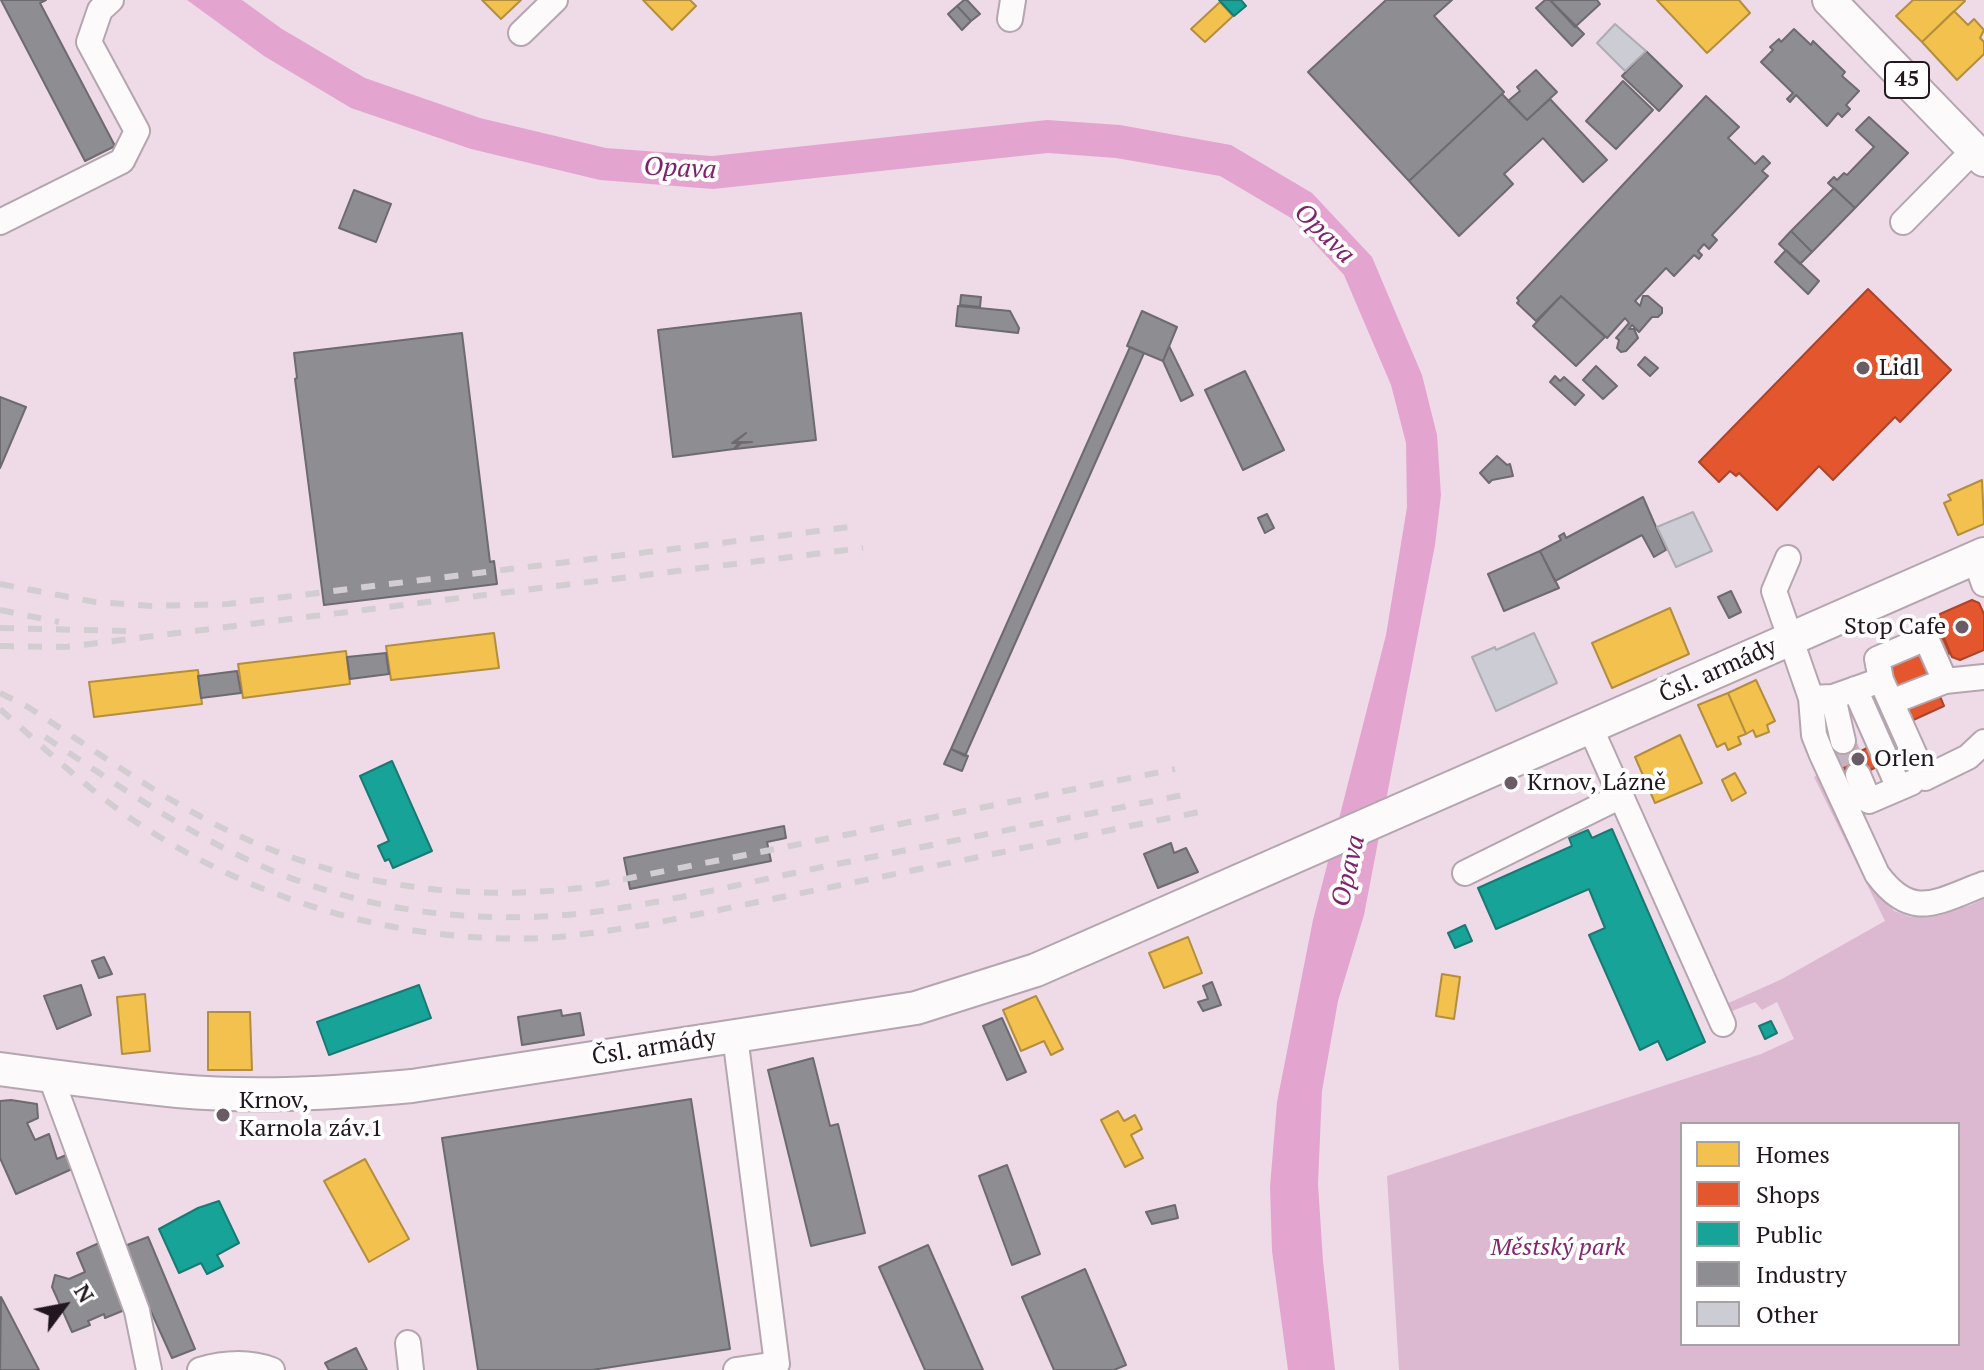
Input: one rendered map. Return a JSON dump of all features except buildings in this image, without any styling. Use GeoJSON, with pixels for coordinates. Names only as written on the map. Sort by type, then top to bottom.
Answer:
{"type":"FeatureCollection","features":[{"type":"Feature","properties":{"kind":"main road","name":"45"},"geometry":{"type":"LineString","coordinates":[[1829,0],[1979,155]]}},
{"type":"Feature","properties":{"kind":"main road","name":"Čsl. armády"},"geometry":{"type":"LineString","coordinates":[[0,1069],[179,1091],[345,1092],[412,1086],[916,1008],[1036,970],[1789,640],[1981,566]]}},
{"type":"Feature","properties":{"kind":"street"},"geometry":{"type":"LineString","coordinates":[[521,33],[555,0]]}},
{"type":"Feature","properties":{"kind":"street"},"geometry":{"type":"LineString","coordinates":[[0,222],[122,161],[137,131],[89,42],[106,5]]}},
{"type":"Feature","properties":{"kind":"street"},"geometry":{"type":"LineString","coordinates":[[1903,222],[1979,155]]}},
{"type":"Feature","properties":{"kind":"street"},"geometry":{"type":"LineString","coordinates":[[1788,558],[1774,591],[1789,640],[1833,695],[1899,788]]}},
{"type":"Feature","properties":{"kind":"street"},"geometry":{"type":"LineString","coordinates":[[1925,778],[1886,691],[1877,659],[1926,638],[1945,681]]}},
{"type":"Feature","properties":{"kind":"street"},"geometry":{"type":"LineString","coordinates":[[1833,695],[1984,677]]}},
{"type":"Feature","properties":{"kind":"street"},"geometry":{"type":"LineString","coordinates":[[1833,695],[1843,741]]}},
{"type":"Feature","properties":{"kind":"street"},"geometry":{"type":"LineString","coordinates":[[1833,695],[1814,735],[1877,874],[1906,902],[1918,905],[1984,884]]}},
{"type":"Feature","properties":{"kind":"street"},"geometry":{"type":"LineString","coordinates":[[1590,727],[1723,1024]]}},
{"type":"Feature","properties":{"kind":"street"},"geometry":{"type":"LineString","coordinates":[[1858,775],[1869,801],[1968,757],[1984,742]]}},
{"type":"Feature","properties":{"kind":"street"},"geometry":{"type":"LineString","coordinates":[[1465,873],[1621,796]]}},
{"type":"Feature","properties":{"kind":"street"},"geometry":{"type":"LineString","coordinates":[[735,1036],[777,1364],[736,1370]]}},
{"type":"Feature","properties":{"kind":"street"},"geometry":{"type":"LineString","coordinates":[[50,1075],[137,1311],[149,1370]]}},
{"type":"Feature","properties":{"kind":"street"},"geometry":{"type":"LineString","coordinates":[[408,1343],[411,1370]]}},
{"type":"Feature","properties":{"kind":"street"},"geometry":{"type":"LineString","coordinates":[[200,1370],[224,1363],[263,1366],[272,1370]]}},
{"type":"Feature","properties":{"kind":"green space","name":"Městský park"},"geometry":{"type":"Polygon","coordinates":[[[1821,773],[1894,911],[1911,917],[1968,906],[1984,899],[1984,1370],[1399,1370],[1387,1176],[1761,1054],[1794,1039],[1777,1002],[1762,1010],[1755,1002],[1727,1013],[1724,1005],[1782,979],[1885,921],[1814,777],[1821,773]]]}},
{"type":"Feature","properties":{"kind":"water","name":"Opava"},"geometry":{"type":"Polygon","coordinates":[[[187,0],[242,0],[282,29],[365,78],[480,118],[606,148],[712,156],[1047,120],[1120,125],[1231,145],[1312,193],[1372,257],[1422,375],[1437,435],[1441,495],[1435,545],[1364,915],[1338,1001],[1322,1091],[1318,1184],[1335,1370],[1288,1370],[1272,1251],[1270,1187],[1277,1102],[1313,920],[1386,635],[1407,507],[1406,443],[1391,385],[1344,275],[1291,218],[1220,176],[1116,158],[1048,153],[713,189],[600,180],[471,149],[351,108],[264,56],[187,0]]]}},
{"type":"Feature","properties":{"kind":"tunnel"},"geometry":{"type":"LineString","coordinates":[[1843,741],[1858,775]]}},
{"type":"Feature","properties":{"kind":"railway"},"geometry":{"type":"LineString","coordinates":[[0,584],[95,602],[151,606],[228,604],[858,526]]}},
{"type":"Feature","properties":{"kind":"railway"},"geometry":{"type":"LineString","coordinates":[[0,646],[65,647],[863,548]]}},
{"type":"Feature","properties":{"kind":"railway"},"geometry":{"type":"LineString","coordinates":[[0,610],[59,622]]}},
{"type":"Feature","properties":{"kind":"railway"},"geometry":{"type":"LineString","coordinates":[[0,628],[128,631]]}},
{"type":"Feature","properties":{"kind":"railway"},"geometry":{"type":"LineString","coordinates":[[0,693],[28,707],[176,803],[243,837],[335,871],[432,889],[530,892],[580,888],[1175,769]]}},
{"type":"Feature","properties":{"kind":"railway"},"geometry":{"type":"LineString","coordinates":[[0,709],[113,806],[176,847],[225,872],[275,894],[327,911],[380,924],[488,938],[543,938],[645,925],[1199,812]]}},
{"type":"Feature","properties":{"kind":"railway"},"geometry":{"type":"LineString","coordinates":[[45,737],[174,820],[241,857],[277,872],[313,886],[381,904],[416,911],[488,917],[559,916],[654,902],[1193,793]]}},
{"type":"Feature","properties":{"kind":"place","name":"Lidl"},"geometry":{"type":"Point","coordinates":[1863,368]}},
{"type":"Feature","properties":{"kind":"place","name":"Stop Cafe"},"geometry":{"type":"Point","coordinates":[1962,627]}},
{"type":"Feature","properties":{"kind":"place","name":"Orlen"},"geometry":{"type":"Point","coordinates":[1858,759]}},
{"type":"Feature","properties":{"kind":"place","name":"Krnov, Lázně"},"geometry":{"type":"Point","coordinates":[1511,783]}},
{"type":"Feature","properties":{"kind":"place","name":"Krnov, Karnola záv.1"},"geometry":{"type":"Point","coordinates":[223,1115]}}]}
